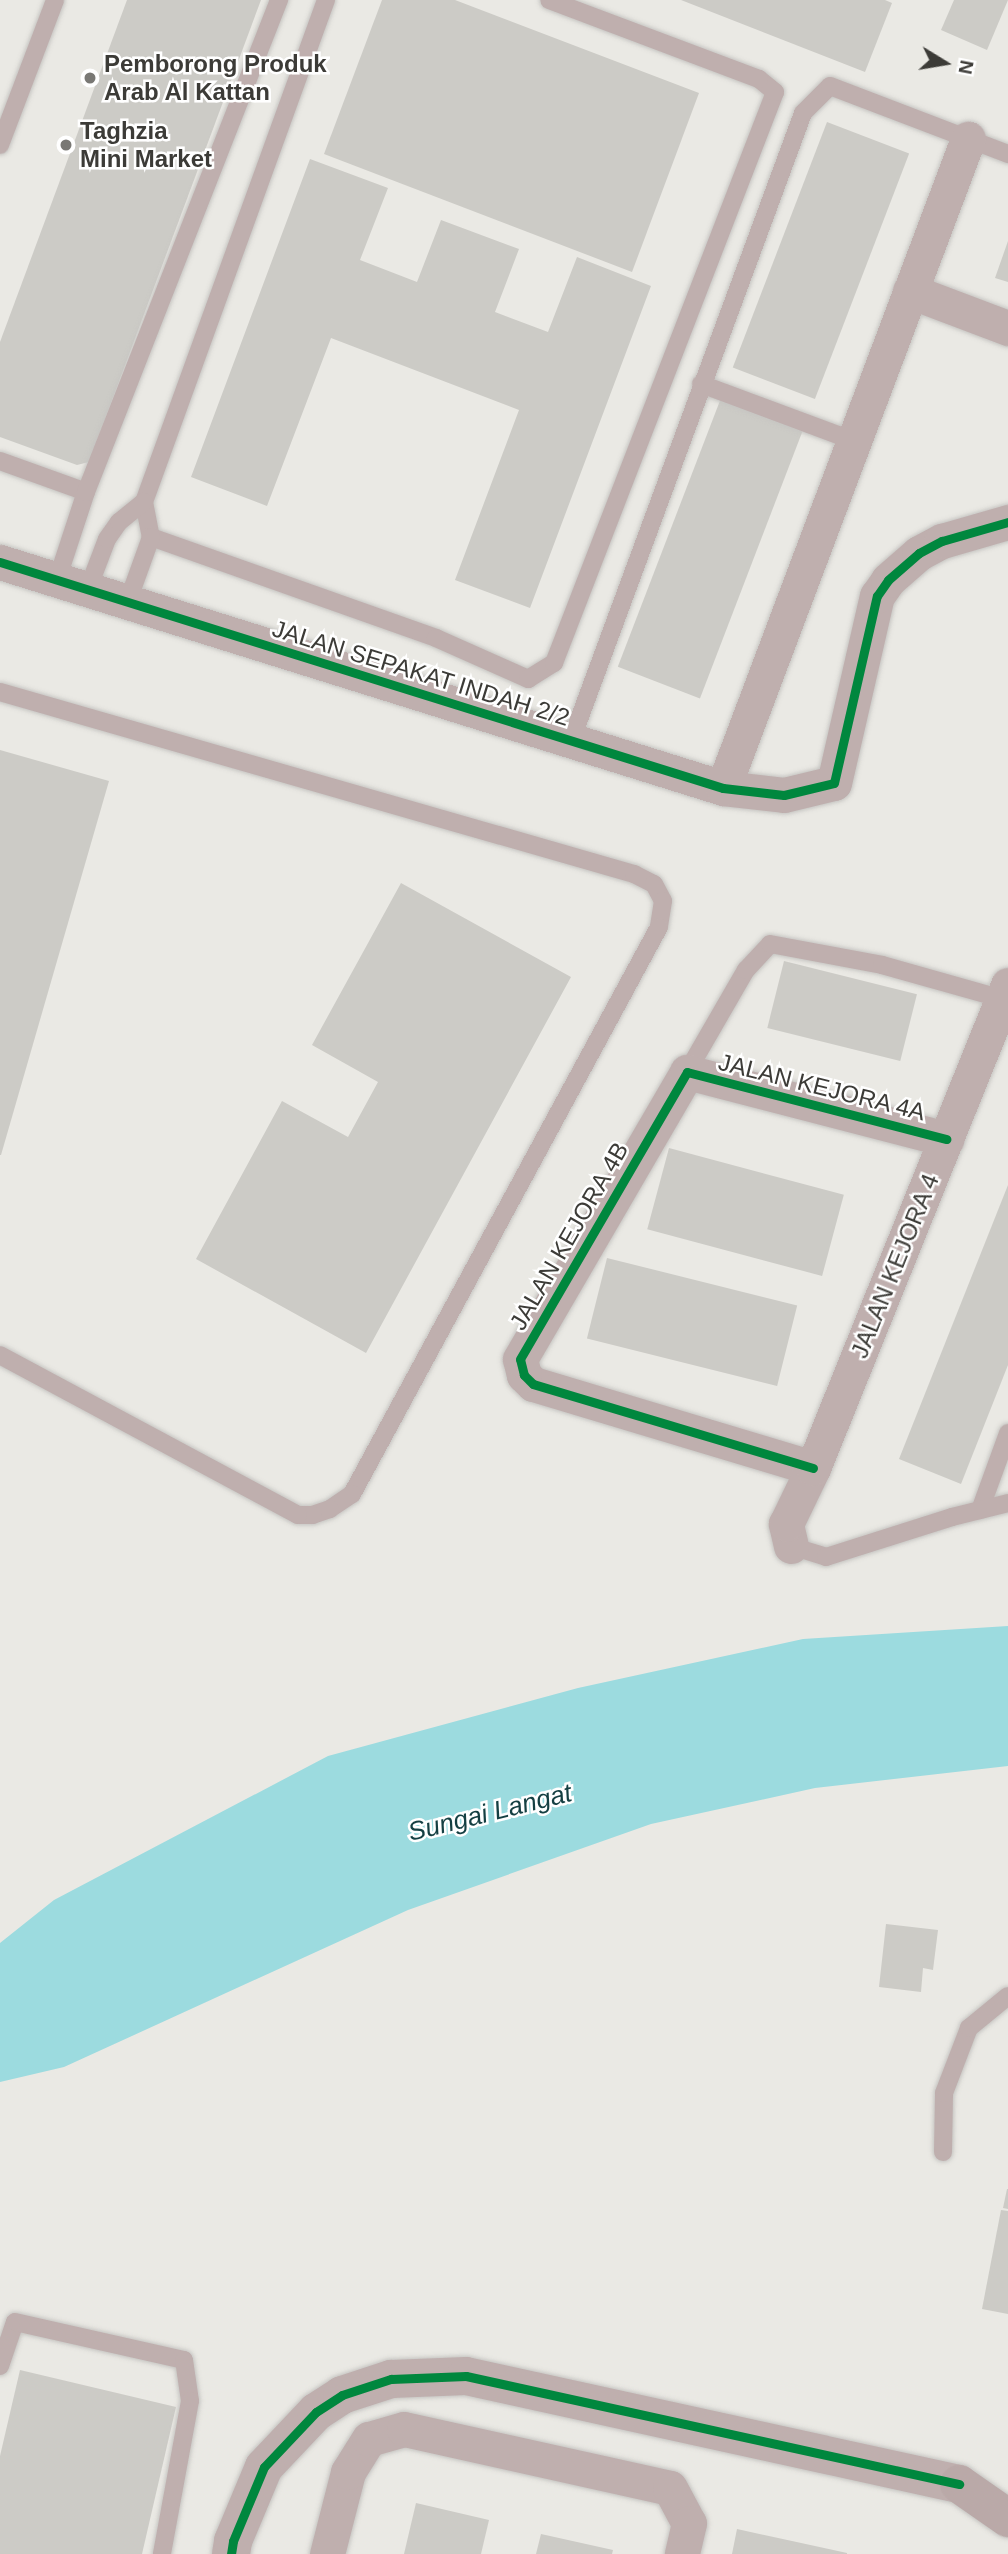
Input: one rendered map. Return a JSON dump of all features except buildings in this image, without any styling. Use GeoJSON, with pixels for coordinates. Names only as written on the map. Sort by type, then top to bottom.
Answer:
{"type":"FeatureCollection","features":[{"type":"Feature","properties":{"kind":"highway"},"geometry":{"type":"LineString","coordinates":[[959,2484],[1008,2486]]}},
{"type":"Feature","properties":{"kind":"highway"},"geometry":{"type":"LineString","coordinates":[[959,2484],[1008,2518]]}},
{"type":"Feature","properties":{"kind":"street"},"geometry":{"type":"LineString","coordinates":[[723,788],[968,139]]}},
{"type":"Feature","properties":{"kind":"street"},"geometry":{"type":"LineString","coordinates":[[910,291],[1008,328]]}},
{"type":"Feature","properties":{"kind":"street","name":"JALAN SEPAKAT INDAH 2/2"},"geometry":{"type":"LineString","coordinates":[[0,562],[723,788],[784,796],[834,783],[877,596],[888,580],[919,553],[942,541],[1008,522]]}},
{"type":"Feature","properties":{"kind":"street","name":"JALAN KEJORA 4"},"geometry":{"type":"LineString","coordinates":[[791,1546],[786,1524],[813,1468],[1005,992]]}},
{"type":"Feature","properties":{"kind":"street","name":"JALAN KEJORA 4A"},"geometry":{"type":"LineString","coordinates":[[687,1072],[947,1139]]}},
{"type":"Feature","properties":{"kind":"street","name":"JALAN KEJORA 4B"},"geometry":{"type":"LineString","coordinates":[[687,1072],[520,1359],[524,1375],[533,1384],[813,1468]]}},
{"type":"Feature","properties":{"kind":"street"},"geometry":{"type":"LineString","coordinates":[[231,2554],[233,2541],[264,2467],[316,2412],[342,2395],[391,2379],[466,2376],[959,2484]]}},
{"type":"Feature","properties":{"kind":"street"},"geometry":{"type":"LineString","coordinates":[[327,2554],[348,2472],[369,2439],[404,2429],[670,2488],[689,2523],[682,2554]]}},
{"type":"Feature","properties":{"kind":"lane"},"geometry":{"type":"LineString","coordinates":[[0,145],[55,0]]}},
{"type":"Feature","properties":{"kind":"lane"},"geometry":{"type":"LineString","coordinates":[[72,585],[86,492],[279,0]]}},
{"type":"Feature","properties":{"kind":"lane"},"geometry":{"type":"LineString","coordinates":[[128,601],[151,537],[144,502],[326,0]]}},
{"type":"Feature","properties":{"kind":"lane"},"geometry":{"type":"LineString","coordinates":[[151,537],[436,638],[528,679],[554,663],[775,92],[759,79],[548,0]]}},
{"type":"Feature","properties":{"kind":"lane"},"geometry":{"type":"LineString","coordinates":[[571,741],[701,383],[803,113],[830,86],[1008,154]]}},
{"type":"Feature","properties":{"kind":"lane"},"geometry":{"type":"LineString","coordinates":[[701,383],[854,441]]}},
{"type":"Feature","properties":{"kind":"lane"},"geometry":{"type":"LineString","coordinates":[[0,461],[86,492]]}},
{"type":"Feature","properties":{"kind":"lane"},"geometry":{"type":"LineString","coordinates":[[72,585],[119,522],[144,502]]}},
{"type":"Feature","properties":{"kind":"lane"},"geometry":{"type":"LineString","coordinates":[[0,692],[634,874],[654,884],[663,901],[659,927],[352,1494],[330,1509],[313,1515],[298,1515],[0,1354]]}},
{"type":"Feature","properties":{"kind":"lane","name":"JALAN KEJORA 4B"},"geometry":{"type":"LineString","coordinates":[[687,1072],[746,970],[770,944],[1005,992]]}},
{"type":"Feature","properties":{"kind":"lane"},"geometry":{"type":"LineString","coordinates":[[980,1510],[1008,1433]]}},
{"type":"Feature","properties":{"kind":"lane"},"geometry":{"type":"LineString","coordinates":[[791,1546],[826,1557],[1008,1503]]}},
{"type":"Feature","properties":{"kind":"lane"},"geometry":{"type":"LineString","coordinates":[[943,2152],[944,2093],[969,2028],[1008,1996]]}},
{"type":"Feature","properties":{"kind":"lane"},"geometry":{"type":"LineString","coordinates":[[0,2366],[15,2322],[184,2360],[190,2401],[162,2554]]}},
{"type":"Feature","properties":{"kind":"water","name":"Sungai Langat"},"geometry":{"type":"Polygon","coordinates":[[[1008,1626],[1008,1766],[815,1788],[651,1824],[408,1910],[64,2067],[0,2082],[0,1943],[54,1900],[328,1756],[578,1688],[803,1639],[1008,1626]]]}},
{"type":"Feature","properties":{"kind":"cycle path"},"geometry":{"type":"LineString","coordinates":[[0,562],[723,788],[784,795],[834,783],[877,596],[888,580],[919,553],[942,541],[1008,522]]}},
{"type":"Feature","properties":{"kind":"cycle path"},"geometry":{"type":"LineString","coordinates":[[813,1468],[533,1384],[524,1375],[520,1359],[687,1072],[947,1139]]}},
{"type":"Feature","properties":{"kind":"cycle path"},"geometry":{"type":"LineString","coordinates":[[231,2554],[233,2541],[264,2467],[316,2412],[342,2395],[391,2379],[466,2376],[959,2484]]}},
{"type":"Feature","properties":{"kind":"place","name":"Pemborong Produk Arab Al Kattan"},"geometry":{"type":"Point","coordinates":[90,78]}},
{"type":"Feature","properties":{"kind":"place","name":"Taghzia Mini Market"},"geometry":{"type":"Point","coordinates":[66,145]}}]}
